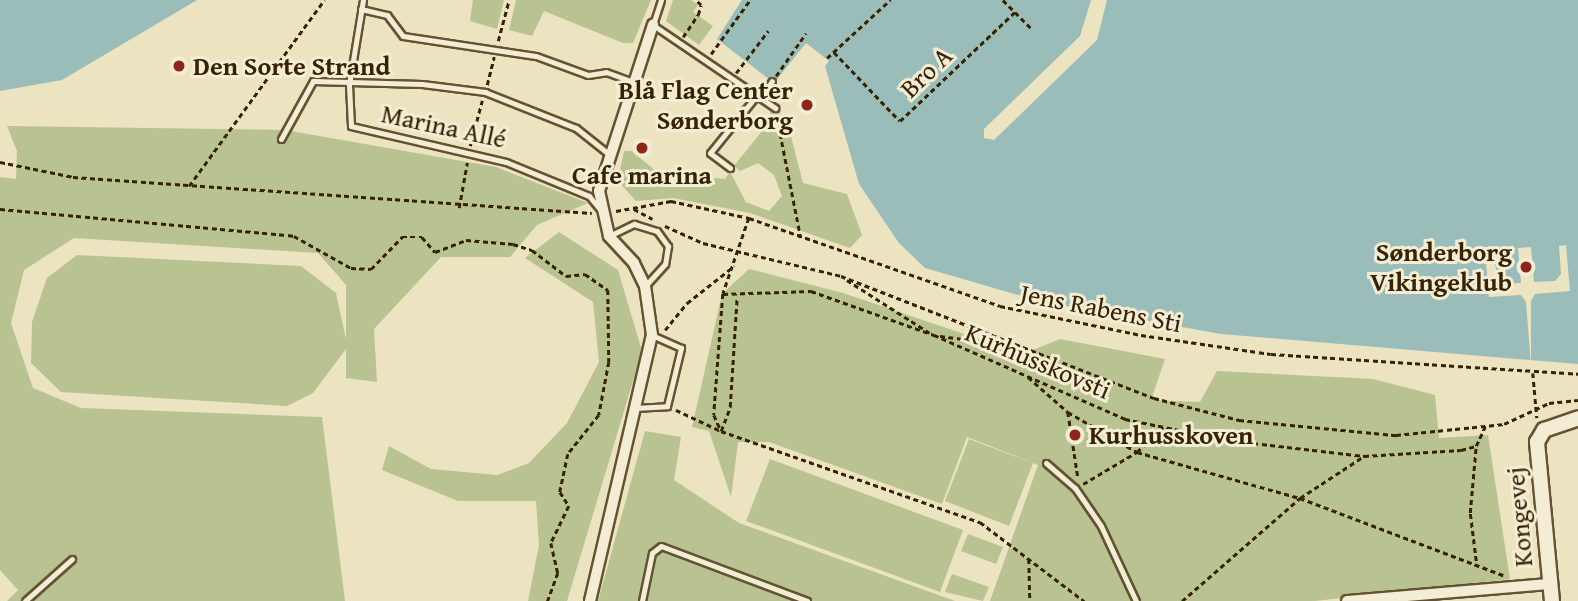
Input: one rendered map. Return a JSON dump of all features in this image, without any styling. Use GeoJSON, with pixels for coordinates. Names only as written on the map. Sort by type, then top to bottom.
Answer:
{"type":"FeatureCollection","features":[{"type":"Feature","properties":{"kind":"street"},"geometry":{"type":"LineString","coordinates":[[590,601],[634,408],[656,336],[645,286],[634,263],[610,236],[599,191],[653,25]]}},
{"type":"Feature","properties":{"kind":"street","name":"Kongevej"},"geometry":{"type":"LineString","coordinates":[[1552,601],[1537,442],[1544,430],[1578,418]]}},
{"type":"Feature","properties":{"kind":"street"},"geometry":{"type":"LineString","coordinates":[[1347,601],[1549,584]]}},
{"type":"Feature","properties":{"kind":"lane","name":"Marina Allé"},"geometry":{"type":"LineString","coordinates":[[363,0],[349,85],[351,126],[469,151],[589,196],[602,212]]}},
{"type":"Feature","properties":{"kind":"lane"},"geometry":{"type":"LineString","coordinates":[[661,0],[653,25],[775,108]]}},
{"type":"Feature","properties":{"kind":"lane"},"geometry":{"type":"LineString","coordinates":[[361,9],[387,15],[403,36],[496,49],[634,82]]}},
{"type":"Feature","properties":{"kind":"lane"},"geometry":{"type":"LineString","coordinates":[[281,139],[313,81],[485,92],[576,128],[610,155]]}},
{"type":"Feature","properties":{"kind":"lane"},"geometry":{"type":"LineString","coordinates":[[730,168],[710,153],[772,81]]}},
{"type":"Feature","properties":{"kind":"lane"},"geometry":{"type":"LineString","coordinates":[[610,236],[634,223],[657,231],[667,246],[665,264],[645,286]]}},
{"type":"Feature","properties":{"kind":"lane"},"geometry":{"type":"LineString","coordinates":[[634,408],[667,407],[681,348],[656,336]]}},
{"type":"Feature","properties":{"kind":"lane"},"geometry":{"type":"LineString","coordinates":[[1046,463],[1075,488],[1136,601]]}},
{"type":"Feature","properties":{"kind":"lane"},"geometry":{"type":"LineString","coordinates":[[642,601],[652,553],[661,546],[807,601]]}},
{"type":"Feature","properties":{"kind":"lane"},"geometry":{"type":"LineString","coordinates":[[25,601],[72,559]]}},
{"type":"Feature","properties":{"kind":"path"},"geometry":{"type":"LineString","coordinates":[[189,186],[324,0]]}},
{"type":"Feature","properties":{"kind":"path"},"geometry":{"type":"LineString","coordinates":[[459,208],[469,151],[509,0]]}},
{"type":"Feature","properties":{"kind":"path"},"geometry":{"type":"LineString","coordinates":[[679,43],[698,15],[701,5],[695,0]]}},
{"type":"Feature","properties":{"kind":"path"},"geometry":{"type":"LineString","coordinates":[[706,61],[750,0]]}},
{"type":"Feature","properties":{"kind":"path"},"geometry":{"type":"LineString","coordinates":[[827,58],[890,0]]}},
{"type":"Feature","properties":{"kind":"path"},"geometry":{"type":"LineString","coordinates":[[1003,0],[1031,28]]}},
{"type":"Feature","properties":{"kind":"path","name":"Bro A"},"geometry":{"type":"LineString","coordinates":[[834,52],[900,121],[1014,12]]}},
{"type":"Feature","properties":{"kind":"path"},"geometry":{"type":"LineString","coordinates":[[732,79],[768,31]]}},
{"type":"Feature","properties":{"kind":"path"},"geometry":{"type":"LineString","coordinates":[[772,81],[806,33]]}},
{"type":"Feature","properties":{"kind":"path"},"geometry":{"type":"LineString","coordinates":[[775,108],[801,238]]}},
{"type":"Feature","properties":{"kind":"path","name":"Jens Rabens Sti"},"geometry":{"type":"LineString","coordinates":[[1,162],[74,177],[459,208],[602,212],[635,209],[671,201],[749,218],[1000,306],[1141,335],[1270,354],[1578,374]]}},
{"type":"Feature","properties":{"kind":"path"},"geometry":{"type":"LineString","coordinates":[[0,209],[294,236],[351,268],[371,269],[402,237],[422,237],[435,252],[466,240],[513,244],[532,250],[566,276],[585,274],[608,290],[609,362],[599,415],[568,454],[560,492],[569,506],[551,543],[558,573],[548,601]]}},
{"type":"Feature","properties":{"kind":"path"},"geometry":{"type":"LineString","coordinates":[[635,209],[681,235],[841,276],[1154,398],[1239,420],[1396,435],[1485,427],[1535,409],[1578,400]]}},
{"type":"Feature","properties":{"kind":"path"},"geometry":{"type":"LineString","coordinates":[[721,432],[714,415],[723,294],[737,264],[749,218]]}},
{"type":"Feature","properties":{"kind":"path"},"geometry":{"type":"LineString","coordinates":[[656,336],[687,303],[737,264]]}},
{"type":"Feature","properties":{"kind":"path"},"geometry":{"type":"LineString","coordinates":[[841,276],[934,335],[1023,347]]}},
{"type":"Feature","properties":{"kind":"path","name":"Kurhusskovsti"},"geometry":{"type":"LineString","coordinates":[[723,294],[737,297],[811,291],[934,335],[1125,419],[1163,427],[1364,456],[1476,446]]}},
{"type":"Feature","properties":{"kind":"path"},"geometry":{"type":"LineString","coordinates":[[721,432],[730,407],[737,297]]}},
{"type":"Feature","properties":{"kind":"path"},"geometry":{"type":"LineString","coordinates":[[1533,373],[1535,409]]}},
{"type":"Feature","properties":{"kind":"path"},"geometry":{"type":"LineString","coordinates":[[1025,376],[1068,412],[1137,452],[1300,498],[1476,561],[1526,586]]}},
{"type":"Feature","properties":{"kind":"path"},"geometry":{"type":"LineString","coordinates":[[667,407],[721,432],[980,522],[1084,601]]}},
{"type":"Feature","properties":{"kind":"path"},"geometry":{"type":"LineString","coordinates":[[1068,412],[1075,488],[1137,452],[1163,427]]}},
{"type":"Feature","properties":{"kind":"path"},"geometry":{"type":"LineString","coordinates":[[1476,561],[1470,513],[1476,446],[1485,427]]}},
{"type":"Feature","properties":{"kind":"path"},"geometry":{"type":"LineString","coordinates":[[1182,601],[1300,498],[1364,456]]}},
{"type":"Feature","properties":{"kind":"path"},"geometry":{"type":"LineString","coordinates":[[1029,559],[1030,601]]}},
{"type":"Feature","properties":{"kind":"green space"},"geometry":{"type":"Polygon","coordinates":[[[473,0],[504,0],[497,29],[470,21],[473,0]]]}},
{"type":"Feature","properties":{"kind":"green space"},"geometry":{"type":"Polygon","coordinates":[[[516,0],[651,0],[633,43],[623,43],[544,11],[532,36],[509,30],[516,0]]]}},
{"type":"Feature","properties":{"kind":"green space"},"geometry":{"type":"Polygon","coordinates":[[[673,0],[691,0],[698,5],[693,12],[713,26],[699,45],[666,21],[673,0]]]}},
{"type":"Feature","properties":{"kind":"green space"},"geometry":{"type":"Polygon","coordinates":[[[770,109],[786,117],[803,183],[847,194],[862,235],[850,248],[750,213],[673,198],[636,201],[618,181],[624,151],[632,151],[671,184],[679,174],[725,179],[730,172],[746,202],[769,211],[782,196],[774,175],[758,163],[740,171],[734,166],[770,121],[770,109]]]}},
{"type":"Feature","properties":{"kind":"green space"},"geometry":{"type":"Polygon","coordinates":[[[7,126],[285,130],[496,167],[588,203],[537,225],[510,257],[441,257],[374,329],[377,382],[346,378],[346,349],[313,393],[287,406],[61,392],[31,363],[32,322],[47,278],[77,255],[301,266],[336,293],[346,339],[346,285],[318,253],[74,238],[24,270],[11,323],[33,388],[81,408],[322,417],[345,601],[7,601],[18,590],[0,570],[0,177],[16,179],[17,151],[7,126]]]}},
{"type":"Feature","properties":{"kind":"green space"},"geometry":{"type":"Polygon","coordinates":[[[559,232],[618,270],[642,351],[567,601],[528,601],[539,545],[536,501],[458,501],[382,470],[389,446],[431,469],[497,475],[529,463],[567,423],[599,362],[593,302],[525,258],[559,232]]]}},
{"type":"Feature","properties":{"kind":"green space","name":"Kurhusskoven"},"geometry":{"type":"Polygon","coordinates":[[[749,269],[843,293],[1023,354],[1060,339],[1165,359],[1151,400],[1200,402],[1217,371],[1373,379],[1435,395],[1439,438],[1488,435],[1510,579],[1315,601],[990,601],[1038,465],[967,437],[942,504],[769,442],[738,442],[731,497],[709,431],[692,427],[722,294],[749,269]]]}},
{"type":"Feature","properties":{"kind":"green space"},"geometry":{"type":"Polygon","coordinates":[[[645,431],[681,437],[674,480],[739,523],[955,601],[598,601],[645,431]]]}},
{"type":"Feature","properties":{"kind":"green space"},"geometry":{"type":"Polygon","coordinates":[[[969,439],[1033,463],[1009,526],[945,501],[969,439]]]}},
{"type":"Feature","properties":{"kind":"green space"},"geometry":{"type":"Polygon","coordinates":[[[770,459],[963,530],[940,592],[746,521],[770,459]]]}},
{"type":"Feature","properties":{"kind":"green space"},"geometry":{"type":"Polygon","coordinates":[[[968,534],[1003,547],[996,564],[961,551],[968,534]]]}},
{"type":"Feature","properties":{"kind":"green space"},"geometry":{"type":"Polygon","coordinates":[[[952,574],[989,587],[983,601],[945,592],[952,574]]]}},
{"type":"Feature","properties":{"kind":"water"},"geometry":{"type":"Polygon","coordinates":[[[0,0],[197,0],[62,80],[0,91],[0,0]]]}},
{"type":"Feature","properties":{"kind":"water"},"geometry":{"type":"Polygon","coordinates":[[[742,0],[1578,0],[1578,364],[1221,334],[1039,301],[925,268],[899,243],[859,184],[825,66],[829,61],[806,43],[774,83],[717,39],[742,0]]]}},
{"type":"Feature","properties":{"kind":"pier"},"geometry":{"type":"Polygon","coordinates":[[[1091,0],[1107,0],[1097,40],[994,140],[984,138],[984,129],[1080,36],[1091,0]]]}},
{"type":"Feature","properties":{"kind":"pier","name":"Sønderborg Vikingeklub"},"geometry":{"type":"Polygon","coordinates":[[[1566,245],[1570,291],[1535,294],[1531,301],[1531,366],[1526,302],[1521,295],[1489,297],[1485,251],[1492,250],[1499,284],[1521,283],[1518,248],[1531,247],[1534,282],[1555,281],[1561,274],[1559,246],[1566,245]]]}},
{"type":"Feature","properties":{"kind":"place","name":"Den Sorte Strand"},"geometry":{"type":"Point","coordinates":[179,66]}},
{"type":"Feature","properties":{"kind":"place","name":"Blå Flag Center Sønderborg"},"geometry":{"type":"Point","coordinates":[807,105]}},
{"type":"Feature","properties":{"kind":"place","name":"Cafe marina"},"geometry":{"type":"Point","coordinates":[642,148]}},
{"type":"Feature","properties":{"kind":"place","name":"Sønderborg Vikingeklub"},"geometry":{"type":"Point","coordinates":[1526,267]}},
{"type":"Feature","properties":{"kind":"place","name":"Kurhusskoven"},"geometry":{"type":"Point","coordinates":[1075,435]}}]}
